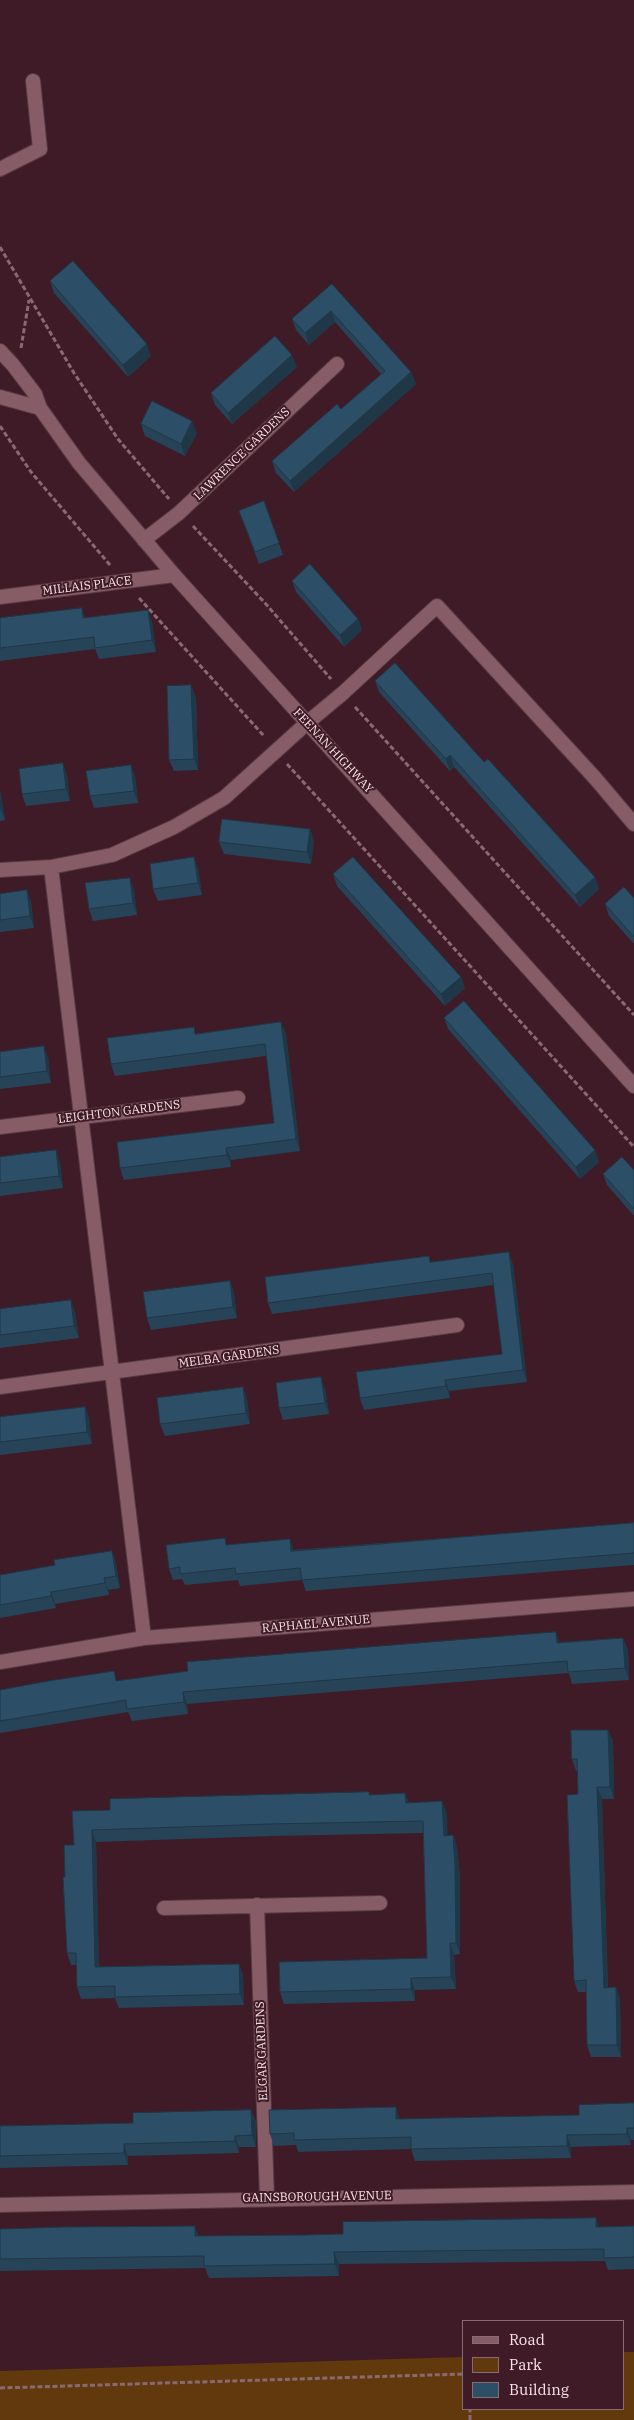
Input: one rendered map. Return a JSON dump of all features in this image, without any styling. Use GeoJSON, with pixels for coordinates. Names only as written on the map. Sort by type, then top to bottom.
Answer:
{"type":"FeatureCollection","features":[{"type":"Feature","properties":{"kind":"street"},"geometry":{"type":"LineString","coordinates":[[0,169],[40,149],[34,81]]}},
{"type":"Feature","properties":{"kind":"street","name":"FEENAN HIGHWAY"},"geometry":{"type":"LineString","coordinates":[[0,351],[13,364],[35,394],[40,408],[79,463],[174,575],[634,1086]]}},
{"type":"Feature","properties":{"kind":"street","name":"LAWRENCE GARDENS"},"geometry":{"type":"LineString","coordinates":[[144,540],[180,513],[337,364]]}},
{"type":"Feature","properties":{"kind":"street"},"geometry":{"type":"LineString","coordinates":[[0,397],[40,408]]}},
{"type":"Feature","properties":{"kind":"street","name":"MILLAIS PLACE"},"geometry":{"type":"LineString","coordinates":[[0,597],[174,575]]}},
{"type":"Feature","properties":{"kind":"street"},"geometry":{"type":"LineString","coordinates":[[0,870],[51,867],[112,854],[174,828],[224,798],[343,693],[437,606],[595,778],[634,824]]}},
{"type":"Feature","properties":{"kind":"street"},"geometry":{"type":"LineString","coordinates":[[51,867],[144,1638]]}},
{"type":"Feature","properties":{"kind":"street","name":"LEIGHTON GARDENS"},"geometry":{"type":"LineString","coordinates":[[0,1127],[238,1098]]}},
{"type":"Feature","properties":{"kind":"street","name":"MELBA GARDENS"},"geometry":{"type":"LineString","coordinates":[[0,1387],[457,1325]]}},
{"type":"Feature","properties":{"kind":"street","name":"RAPHAEL AVENUE"},"geometry":{"type":"LineString","coordinates":[[0,1662],[144,1638],[634,1599]]}},
{"type":"Feature","properties":{"kind":"street"},"geometry":{"type":"LineString","coordinates":[[164,1908],[380,1903]]}},
{"type":"Feature","properties":{"kind":"street","name":"ELGAR GARDENS"},"geometry":{"type":"LineString","coordinates":[[257,1905],[267,2198]]}},
{"type":"Feature","properties":{"kind":"street","name":"GAINSBOROUGH AVENUE"},"geometry":{"type":"LineString","coordinates":[[0,2205],[267,2198],[634,2192]]}},
{"type":"Feature","properties":{"kind":"path"},"geometry":{"type":"LineString","coordinates":[[0,247],[74,373],[118,439],[175,507]]}},
{"type":"Feature","properties":{"kind":"path"},"geometry":{"type":"LineString","coordinates":[[20,352],[29,298]]}},
{"type":"Feature","properties":{"kind":"path"},"geometry":{"type":"LineString","coordinates":[[0,426],[47,493],[124,581],[634,1147]]}},
{"type":"Feature","properties":{"kind":"path"},"geometry":{"type":"LineString","coordinates":[[192,525],[265,603],[336,684]]}},
{"type":"Feature","properties":{"kind":"path"},"geometry":{"type":"LineString","coordinates":[[350,701],[634,1015]]}},
{"type":"Feature","properties":{"kind":"path"},"geometry":{"type":"LineString","coordinates":[[0,2388],[462,2374]]}},
{"type":"Feature","properties":{"kind":"green space"},"geometry":{"type":"Polygon","coordinates":[[[624,2352],[634,2352],[634,2420],[0,2420],[0,2371],[462,2357],[462,2410],[624,2410],[624,2352]]]}},
{"type":"Feature","properties":{"kind":"building"},"geometry":{"type":"Polygon","coordinates":[[[73,261],[147,344],[123,365],[50,281],[73,261]]]}},
{"type":"Feature","properties":{"kind":"building"},"geometry":{"type":"Polygon","coordinates":[[[332,284],[411,372],[290,481],[272,461],[337,404],[341,409],[385,371],[331,311],[305,333],[292,319],[332,284]]]}},
{"type":"Feature","properties":{"kind":"building"},"geometry":{"type":"Polygon","coordinates":[[[275,336],[292,355],[228,413],[211,393],[275,336]]]}},
{"type":"Feature","properties":{"kind":"building"},"geometry":{"type":"Polygon","coordinates":[[[152,401],[192,421],[181,444],[141,424],[152,401]]]}},
{"type":"Feature","properties":{"kind":"building"},"geometry":{"type":"Polygon","coordinates":[[[264,501],[279,543],[255,552],[239,511],[264,501]]]}},
{"type":"Feature","properties":{"kind":"building"},"geometry":{"type":"Polygon","coordinates":[[[310,564],[358,619],[340,635],[292,581],[310,564]]]}},
{"type":"Feature","properties":{"kind":"building"},"geometry":{"type":"Polygon","coordinates":[[[82,608],[83,618],[148,610],[152,640],[95,648],[94,637],[0,648],[0,618],[82,608]]]}},
{"type":"Feature","properties":{"kind":"building"},"geometry":{"type":"Polygon","coordinates":[[[395,663],[484,762],[488,759],[595,877],[575,895],[450,755],[446,759],[375,681],[395,663]]]}},
{"type":"Feature","properties":{"kind":"building"},"geometry":{"type":"Polygon","coordinates":[[[191,685],[194,759],[169,760],[167,686],[191,685]]]}},
{"type":"Feature","properties":{"kind":"building"},"geometry":{"type":"Polygon","coordinates":[[[63,763],[66,789],[22,794],[19,769],[63,763]]]}},
{"type":"Feature","properties":{"kind":"building"},"geometry":{"type":"Polygon","coordinates":[[[131,765],[134,791],[90,796],[86,771],[131,765]]]}},
{"type":"Feature","properties":{"kind":"building"},"geometry":{"type":"Polygon","coordinates":[[[222,819],[310,829],[307,852],[219,842],[222,819]]]}},
{"type":"Feature","properties":{"kind":"building"},"geometry":{"type":"Polygon","coordinates":[[[194,857],[198,883],[153,889],[150,864],[194,857]]]}},
{"type":"Feature","properties":{"kind":"building"},"geometry":{"type":"Polygon","coordinates":[[[353,857],[461,977],[441,994],[333,874],[353,857]]]}},
{"type":"Feature","properties":{"kind":"building"},"geometry":{"type":"Polygon","coordinates":[[[130,878],[133,903],[89,909],[85,883],[130,878]]]}},
{"type":"Feature","properties":{"kind":"building"},"geometry":{"type":"Polygon","coordinates":[[[624,887],[634,898],[634,937],[605,904],[624,887]]]}},
{"type":"Feature","properties":{"kind":"building"},"geometry":{"type":"Polygon","coordinates":[[[27,890],[30,916],[0,920],[0,894],[27,890]]]}},
{"type":"Feature","properties":{"kind":"building"},"geometry":{"type":"Polygon","coordinates":[[[464,1001],[595,1150],[576,1167],[444,1018],[464,1001]]]}},
{"type":"Feature","properties":{"kind":"building"},"geometry":{"type":"Polygon","coordinates":[[[281,1022],[296,1139],[226,1148],[227,1155],[120,1168],[117,1142],[274,1123],[265,1044],[111,1064],[107,1038],[194,1027],[195,1034],[281,1022]]]}},
{"type":"Feature","properties":{"kind":"building"},"geometry":{"type":"Polygon","coordinates":[[[44,1046],[47,1071],[0,1077],[0,1052],[44,1046]]]}},
{"type":"Feature","properties":{"kind":"building"},"geometry":{"type":"Polygon","coordinates":[[[56,1150],[59,1176],[0,1183],[0,1157],[56,1150]]]}},
{"type":"Feature","properties":{"kind":"building"},"geometry":{"type":"Polygon","coordinates":[[[622,1157],[634,1170],[634,1209],[603,1174],[622,1157]]]}},
{"type":"Feature","properties":{"kind":"building"},"geometry":{"type":"Polygon","coordinates":[[[509,1252],[523,1370],[445,1380],[446,1386],[360,1398],[356,1372],[502,1354],[492,1273],[268,1303],[265,1277],[429,1256],[430,1262],[509,1252]]]}},
{"type":"Feature","properties":{"kind":"building"},"geometry":{"type":"Polygon","coordinates":[[[230,1281],[233,1307],[147,1318],[143,1292],[230,1281]]]}},
{"type":"Feature","properties":{"kind":"building"},"geometry":{"type":"Polygon","coordinates":[[[71,1300],[74,1326],[0,1335],[0,1309],[71,1300]]]}},
{"type":"Feature","properties":{"kind":"building"},"geometry":{"type":"Polygon","coordinates":[[[321,1377],[325,1403],[279,1408],[276,1383],[321,1377]]]}},
{"type":"Feature","properties":{"kind":"building"},"geometry":{"type":"Polygon","coordinates":[[[243,1387],[246,1413],[160,1424],[157,1398],[243,1387]]]}},
{"type":"Feature","properties":{"kind":"building"},"geometry":{"type":"Polygon","coordinates":[[[85,1407],[87,1432],[0,1442],[0,1417],[85,1407]]]}},
{"type":"Feature","properties":{"kind":"building"},"geometry":{"type":"Polygon","coordinates":[[[634,1523],[634,1553],[302,1580],[300,1568],[236,1574],[235,1568],[180,1574],[180,1567],[169,1569],[166,1545],[225,1538],[226,1545],[290,1539],[291,1551],[634,1523]]]}},
{"type":"Feature","properties":{"kind":"building"},"geometry":{"type":"Polygon","coordinates":[[[112,1551],[116,1576],[104,1578],[105,1583],[51,1592],[51,1596],[0,1605],[0,1575],[55,1565],[54,1560],[112,1551]]]}},
{"type":"Feature","properties":{"kind":"building"},"geometry":{"type":"Polygon","coordinates":[[[556,1632],[557,1643],[623,1638],[625,1668],[568,1672],[567,1661],[218,1689],[183,1692],[184,1702],[127,1709],[126,1700],[0,1721],[0,1690],[48,1681],[114,1671],[116,1681],[188,1671],[187,1662],[556,1632]]]}},
{"type":"Feature","properties":{"kind":"building"},"geometry":{"type":"Polygon","coordinates":[[[571,1730],[608,1730],[610,1787],[597,1787],[604,1988],[616,1987],[617,2045],[587,2045],[586,1980],[574,1981],[567,1795],[578,1794],[577,1759],[572,1759],[571,1730]]]}},
{"type":"Feature","properties":{"kind":"building"},"geometry":{"type":"Polygon","coordinates":[[[369,1792],[369,1795],[405,1793],[406,1803],[442,1801],[444,1836],[453,1835],[455,1866],[456,1943],[450,1943],[451,1977],[411,1978],[411,1989],[280,1992],[279,1962],[427,1958],[423,1821],[269,1824],[92,1830],[95,1967],[239,1964],[240,1994],[115,1997],[115,1986],[77,1987],[76,1953],[67,1953],[63,1877],[65,1877],[64,1845],[74,1845],[72,1811],[110,1810],[110,1799],[369,1792]]]}},
{"type":"Feature","properties":{"kind":"building"},"geometry":{"type":"Polygon","coordinates":[[[634,2103],[634,2128],[627,2128],[627,2134],[567,2135],[567,2146],[411,2149],[411,2137],[294,2140],[294,2133],[270,2134],[269,2110],[396,2107],[396,2119],[579,2115],[579,2105],[634,2103]]]}},
{"type":"Feature","properties":{"kind":"building"},"geometry":{"type":"Polygon","coordinates":[[[251,2110],[252,2135],[235,2136],[235,2141],[124,2144],[124,2153],[0,2156],[0,2126],[133,2123],[133,2113],[251,2110]]]}},
{"type":"Feature","properties":{"kind":"building"},"geometry":{"type":"Polygon","coordinates":[[[596,2218],[596,2227],[634,2226],[634,2257],[604,2258],[604,2249],[334,2252],[335,2264],[204,2266],[204,2256],[0,2259],[0,2229],[195,2226],[195,2236],[305,2235],[343,2234],[343,2222],[596,2218]]]}}]}
